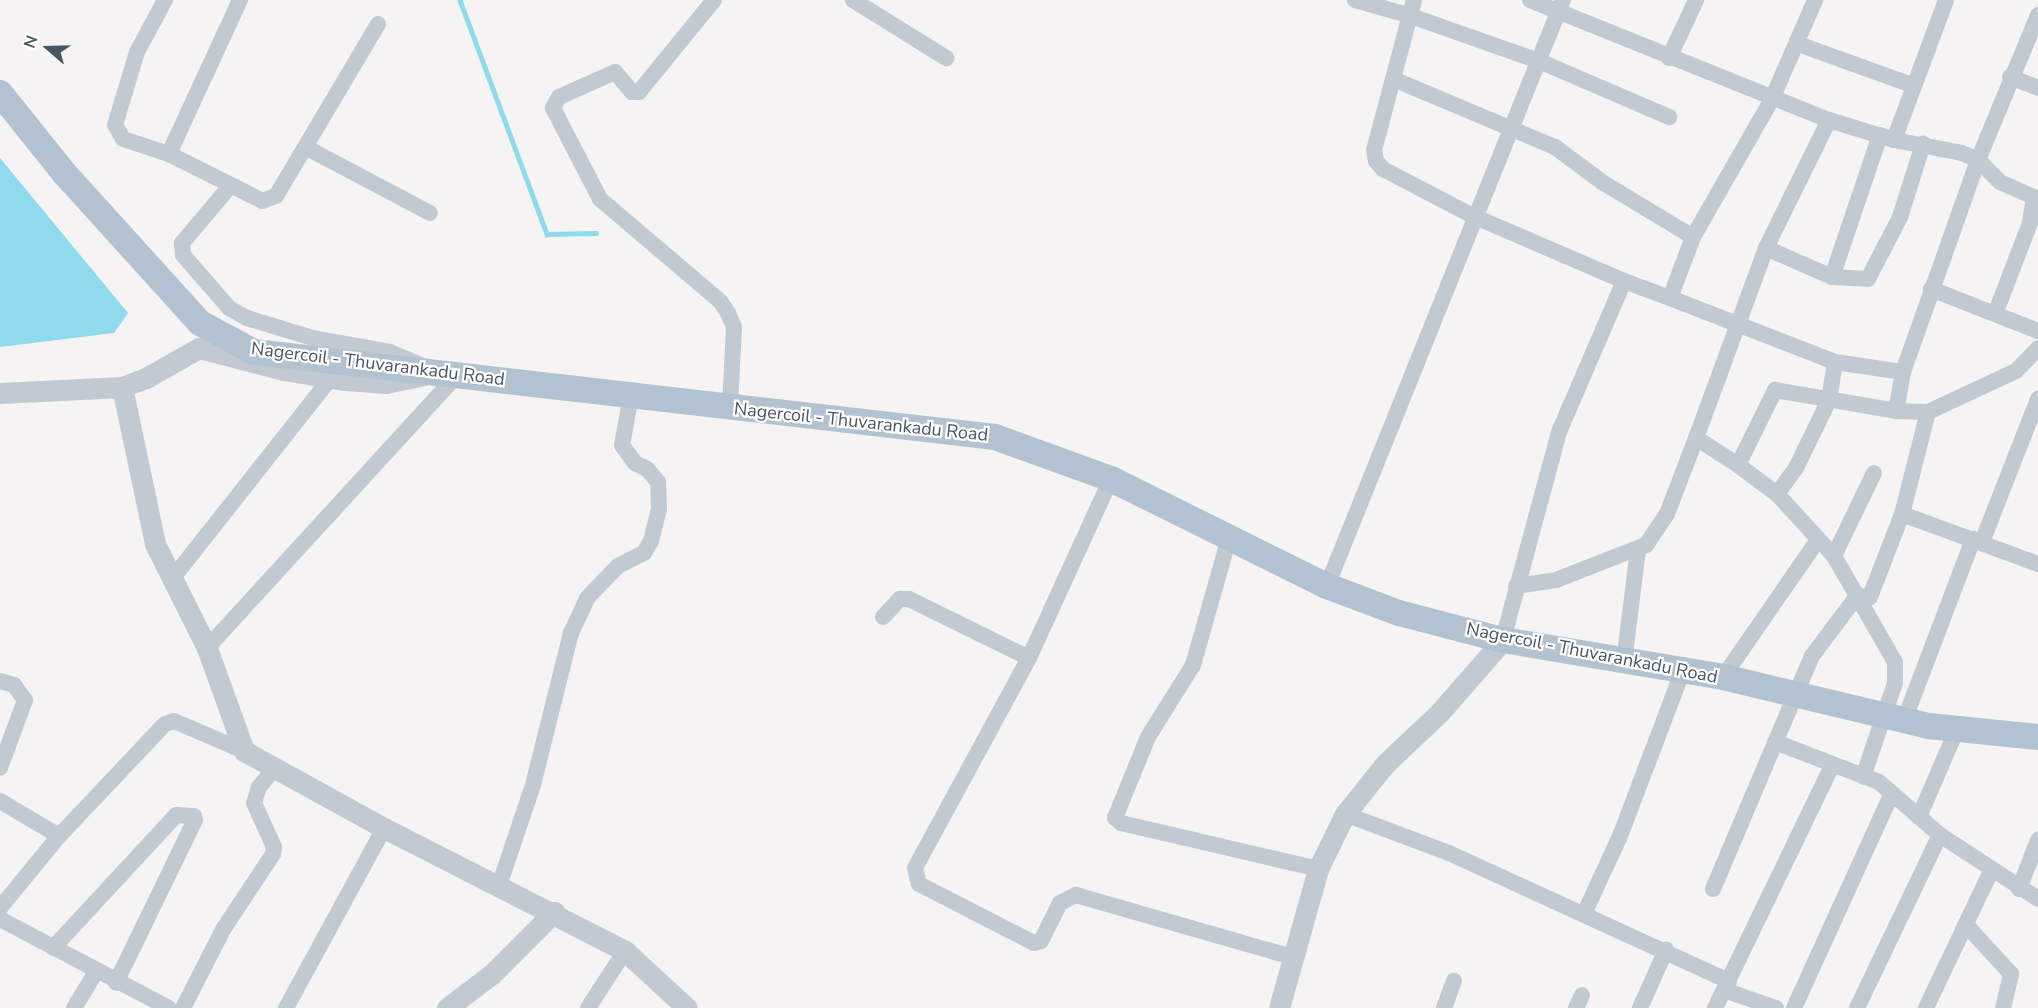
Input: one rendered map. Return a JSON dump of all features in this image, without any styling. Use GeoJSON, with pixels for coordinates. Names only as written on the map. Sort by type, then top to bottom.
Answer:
{"type":"FeatureCollection","features":[{"type":"Feature","properties":{"kind":"main road","name":"Nagercoil - Thuvarankadu Road"},"geometry":{"type":"LineString","coordinates":[[0,93],[65,174],[201,323],[254,352],[730,407],[966,431],[1019,442],[1111,479],[1327,586],[1399,613],[1503,640],[1682,673],[1723,677],[1893,718],[1957,729],[2037,733]]}},
{"type":"Feature","properties":{"kind":"street"},"geometry":{"type":"LineString","coordinates":[[165,0],[137,52],[115,125],[123,139],[169,154],[262,201],[272,200],[307,148],[378,24]]}},
{"type":"Feature","properties":{"kind":"street"},"geometry":{"type":"LineString","coordinates":[[169,154],[240,0]]}},
{"type":"Feature","properties":{"kind":"street"},"geometry":{"type":"LineString","coordinates":[[853,0],[946,58]]}},
{"type":"Feature","properties":{"kind":"street"},"geometry":{"type":"LineString","coordinates":[[1354,0],[1413,8],[1669,117]]}},
{"type":"Feature","properties":{"kind":"street"},"geometry":{"type":"LineString","coordinates":[[1530,0],[1561,6],[1670,58],[1829,120],[1887,138],[1954,150],[1978,160],[2000,182],[2036,200],[1995,314]]}},
{"type":"Feature","properties":{"kind":"street"},"geometry":{"type":"LineString","coordinates":[[1670,58],[1696,0]]}},
{"type":"Feature","properties":{"kind":"street"},"geometry":{"type":"LineString","coordinates":[[1670,298],[1693,237],[1772,99],[1798,44],[1815,0]]}},
{"type":"Feature","properties":{"kind":"street"},"geometry":{"type":"LineString","coordinates":[[1832,277],[1887,138],[1912,85],[1946,0]]}},
{"type":"Feature","properties":{"kind":"street"},"geometry":{"type":"LineString","coordinates":[[709,2],[639,92],[632,92],[615,72],[559,97],[553,108],[600,199],[720,301],[728,313],[734,327],[730,407]]}},
{"type":"Feature","properties":{"kind":"street"},"geometry":{"type":"LineString","coordinates":[[1327,586],[1473,216],[1561,6]]}},
{"type":"Feature","properties":{"kind":"street"},"geometry":{"type":"LineString","coordinates":[[1413,8],[1374,150],[1376,161],[1383,169],[1473,216],[1624,281],[1738,321],[1835,362],[1903,372]]}},
{"type":"Feature","properties":{"kind":"street"},"geometry":{"type":"LineString","coordinates":[[1896,411],[1903,372],[1930,289],[2010,77],[2038,15]]}},
{"type":"Feature","properties":{"kind":"street"},"geometry":{"type":"LineString","coordinates":[[1798,44],[1912,85]]}},
{"type":"Feature","properties":{"kind":"street"},"geometry":{"type":"LineString","coordinates":[[2010,77],[2038,88]]}},
{"type":"Feature","properties":{"kind":"street"},"geometry":{"type":"LineString","coordinates":[[1393,79],[1554,147],[1693,237]]}},
{"type":"Feature","properties":{"kind":"street"},"geometry":{"type":"LineString","coordinates":[[1516,586],[1556,580],[1638,549],[1653,537],[1667,514],[1766,248],[1829,120]]}},
{"type":"Feature","properties":{"kind":"street"},"geometry":{"type":"LineString","coordinates":[[1766,248],[1832,277],[1854,281],[1868,279],[1900,217],[1923,144]]}},
{"type":"Feature","properties":{"kind":"street"},"geometry":{"type":"LineString","coordinates":[[307,148],[430,213]]}},
{"type":"Feature","properties":{"kind":"street"},"geometry":{"type":"LineString","coordinates":[[231,185],[181,250],[230,308],[267,326],[390,352],[448,373]]}},
{"type":"Feature","properties":{"kind":"street"},"geometry":{"type":"LineString","coordinates":[[1279,1008],[1318,869],[1345,814],[1503,640],[1559,432],[1624,281]]}},
{"type":"Feature","properties":{"kind":"street"},"geometry":{"type":"LineString","coordinates":[[1930,289],[2038,331]]}},
{"type":"Feature","properties":{"kind":"street"},"geometry":{"type":"LineString","coordinates":[[0,393],[122,387],[146,378],[199,348],[332,378],[386,383],[448,373]]}},
{"type":"Feature","properties":{"kind":"street"},"geometry":{"type":"LineString","coordinates":[[1738,465],[1775,390],[1896,411],[1928,412],[2016,371],[2035,359]]}},
{"type":"Feature","properties":{"kind":"street"},"geometry":{"type":"LineString","coordinates":[[1777,495],[1796,468],[1829,400],[1835,362]]}},
{"type":"Feature","properties":{"kind":"street"},"geometry":{"type":"LineString","coordinates":[[207,648],[448,373]]}},
{"type":"Feature","properties":{"kind":"street"},"geometry":{"type":"LineString","coordinates":[[172,579],[332,378]]}},
{"type":"Feature","properties":{"kind":"street"},"geometry":{"type":"LineString","coordinates":[[122,387],[155,544],[207,648],[244,751]]}},
{"type":"Feature","properties":{"kind":"street"},"geometry":{"type":"LineString","coordinates":[[499,886],[533,785],[572,633],[587,598],[618,566],[644,553],[651,541],[660,509],[658,482],[647,469],[635,463],[622,445],[631,396]]}},
{"type":"Feature","properties":{"kind":"street"},"geometry":{"type":"LineString","coordinates":[[1863,777],[1978,540],[2038,399]]}},
{"type":"Feature","properties":{"kind":"street"},"geometry":{"type":"LineString","coordinates":[[1713,889],[1812,656],[1857,596],[1872,595],[1902,514],[1928,412]]}},
{"type":"Feature","properties":{"kind":"street"},"geometry":{"type":"LineString","coordinates":[[1696,438],[1738,465],[1777,495],[1834,556],[1895,662],[1893,718]]}},
{"type":"Feature","properties":{"kind":"street"},"geometry":{"type":"LineString","coordinates":[[1834,556],[1874,473]]}},
{"type":"Feature","properties":{"kind":"street"},"geometry":{"type":"LineString","coordinates":[[1111,479],[1029,658],[915,868],[919,884],[1034,943],[1041,941],[1060,903],[1076,895],[1292,957]]}},
{"type":"Feature","properties":{"kind":"street"},"geometry":{"type":"LineString","coordinates":[[1902,514],[1978,540],[2038,564]]}},
{"type":"Feature","properties":{"kind":"street"},"geometry":{"type":"LineString","coordinates":[[1229,538],[1193,665],[1148,737],[1115,818],[1121,823],[1318,869]]}},
{"type":"Feature","properties":{"kind":"street"},"geometry":{"type":"LineString","coordinates":[[1723,677],[1818,540]]}},
{"type":"Feature","properties":{"kind":"street"},"geometry":{"type":"LineString","coordinates":[[1624,662],[1638,549]]}},
{"type":"Feature","properties":{"kind":"street"},"geometry":{"type":"LineString","coordinates":[[883,617],[900,599],[909,599],[1029,658]]}},
{"type":"Feature","properties":{"kind":"street"},"geometry":{"type":"LineString","coordinates":[[1584,914],[1620,836],[1682,673]]}},
{"type":"Feature","properties":{"kind":"street"},"geometry":{"type":"LineString","coordinates":[[0,681],[14,685],[24,700],[0,768]]}},
{"type":"Feature","properties":{"kind":"street"},"geometry":{"type":"LineString","coordinates":[[0,908],[59,836],[167,722],[174,721],[244,751],[384,828],[555,912],[626,951],[686,1008]]}},
{"type":"Feature","properties":{"kind":"street"},"geometry":{"type":"LineString","coordinates":[[1919,817],[1957,729]]}},
{"type":"Feature","properties":{"kind":"street"},"geometry":{"type":"LineString","coordinates":[[1775,742],[1863,777],[1892,793],[1940,835],[1991,872],[2038,900]]}},
{"type":"Feature","properties":{"kind":"street"},"geometry":{"type":"LineString","coordinates":[[1715,1008],[1832,766]]}},
{"type":"Feature","properties":{"kind":"street"},"geometry":{"type":"LineString","coordinates":[[183,1008],[224,928],[273,854],[274,847],[254,803],[259,787],[274,769]]}},
{"type":"Feature","properties":{"kind":"street"},"geometry":{"type":"LineString","coordinates":[[1794,1008],[1892,793]]}},
{"type":"Feature","properties":{"kind":"street"},"geometry":{"type":"LineString","coordinates":[[0,801],[59,836]]}},
{"type":"Feature","properties":{"kind":"street"},"geometry":{"type":"LineString","coordinates":[[1345,814],[1449,853],[1666,950],[1727,985],[1776,1008]]}},
{"type":"Feature","properties":{"kind":"street"},"geometry":{"type":"LineString","coordinates":[[53,948],[176,815],[194,816],[195,820],[116,983]]}},
{"type":"Feature","properties":{"kind":"street"},"geometry":{"type":"LineString","coordinates":[[286,1008],[384,828]]}},
{"type":"Feature","properties":{"kind":"street"},"geometry":{"type":"LineString","coordinates":[[1857,1008],[1940,835]]}},
{"type":"Feature","properties":{"kind":"street"},"geometry":{"type":"LineString","coordinates":[[2019,889],[2038,840]]}},
{"type":"Feature","properties":{"kind":"street"},"geometry":{"type":"LineString","coordinates":[[1926,1008],[1968,927],[1991,872]]}},
{"type":"Feature","properties":{"kind":"street"},"geometry":{"type":"LineString","coordinates":[[447,1008],[492,974],[555,912]]}},
{"type":"Feature","properties":{"kind":"street"},"geometry":{"type":"LineString","coordinates":[[0,919],[116,983],[169,1008]]}},
{"type":"Feature","properties":{"kind":"street"},"geometry":{"type":"LineString","coordinates":[[1968,927],[2011,974],[2003,1008]]}},
{"type":"Feature","properties":{"kind":"street"},"geometry":{"type":"LineString","coordinates":[[1640,1008],[1666,950]]}},
{"type":"Feature","properties":{"kind":"street"},"geometry":{"type":"LineString","coordinates":[[588,1008],[626,951]]}},
{"type":"Feature","properties":{"kind":"street"},"geometry":{"type":"LineString","coordinates":[[74,1008],[96,972]]}},
{"type":"Feature","properties":{"kind":"street"},"geometry":{"type":"LineString","coordinates":[[1444,1008],[1454,981]]}},
{"type":"Feature","properties":{"kind":"water"},"geometry":{"type":"Polygon","coordinates":[[[0,158],[128,313],[114,333],[0,347],[0,158]]]}},
{"type":"Feature","properties":{"kind":"waterway"},"geometry":{"type":"LineString","coordinates":[[460,0],[547,234],[596,233]]}}]}
